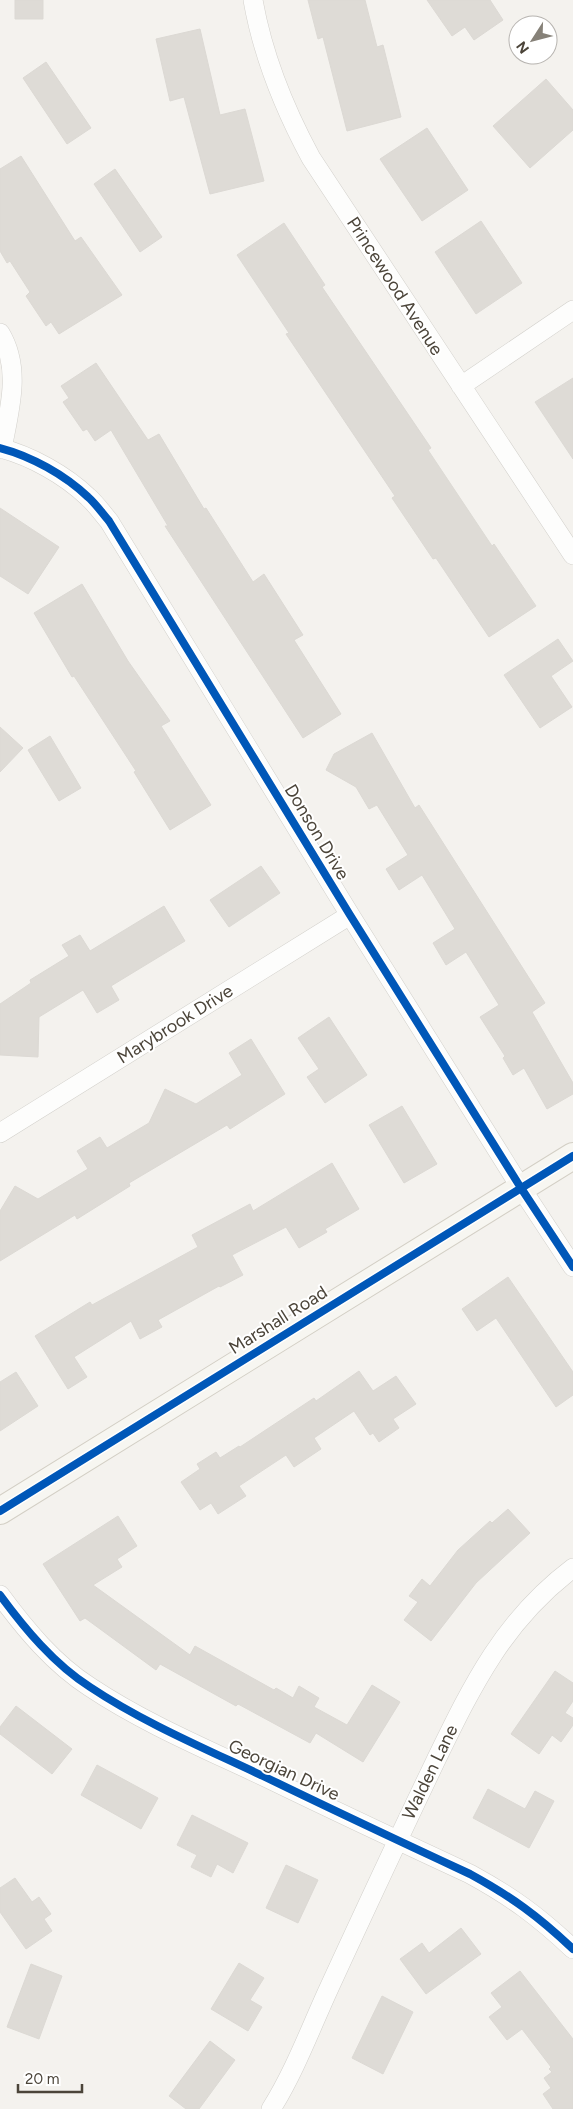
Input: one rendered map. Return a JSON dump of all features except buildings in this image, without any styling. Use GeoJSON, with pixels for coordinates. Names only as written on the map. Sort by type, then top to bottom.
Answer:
{"type":"FeatureCollection","features":[{"type":"Feature","properties":{"kind":"street","name":"Princewood Avenue"},"geometry":{"type":"LineString","coordinates":[[253,0],[257,24],[274,80],[291,120],[311,158],[573,555]]}},
{"type":"Feature","properties":{"kind":"street"},"geometry":{"type":"LineString","coordinates":[[461,386],[573,310]]}},
{"type":"Feature","properties":{"kind":"street"},"geometry":{"type":"LineString","coordinates":[[0,333],[8,350],[12,374],[12,394],[1,449]]}},
{"type":"Feature","properties":{"kind":"street","name":"Donson Drive"},"geometry":{"type":"LineString","coordinates":[[1,449],[36,462],[68,481],[89,498],[109,521],[350,915],[521,1188],[573,1267]]}},
{"type":"Feature","properties":{"kind":"street","name":"Marybrook Drive"},"geometry":{"type":"LineString","coordinates":[[0,1133],[350,915]]}},
{"type":"Feature","properties":{"kind":"street","name":"Marshall Road"},"geometry":{"type":"LineString","coordinates":[[0,1511],[573,1156]]}},
{"type":"Feature","properties":{"kind":"street","name":"Walden Lane"},"geometry":{"type":"LineString","coordinates":[[271,2109],[291,2071],[397,1840],[474,1684],[501,1640],[528,1609],[573,1568]]}},
{"type":"Feature","properties":{"kind":"street","name":"Georgian Drive"},"geometry":{"type":"LineString","coordinates":[[0,1595],[27,1630],[54,1658],[88,1686],[127,1710],[470,1874],[509,1896],[543,1920],[573,1949]]}},
{"type":"Feature","properties":{"kind":"cycle path"},"geometry":{"type":"LineString","coordinates":[[0,448],[35,461],[69,481],[88,497],[109,521],[350,915],[521,1188],[573,1267]]}},
{"type":"Feature","properties":{"kind":"cycle path"},"geometry":{"type":"LineString","coordinates":[[0,1511],[573,1156]]}},
{"type":"Feature","properties":{"kind":"cycle path"},"geometry":{"type":"LineString","coordinates":[[0,1595],[52,1657],[77,1678],[111,1700],[176,1735],[470,1874],[524,1908],[573,1949]]}}]}
